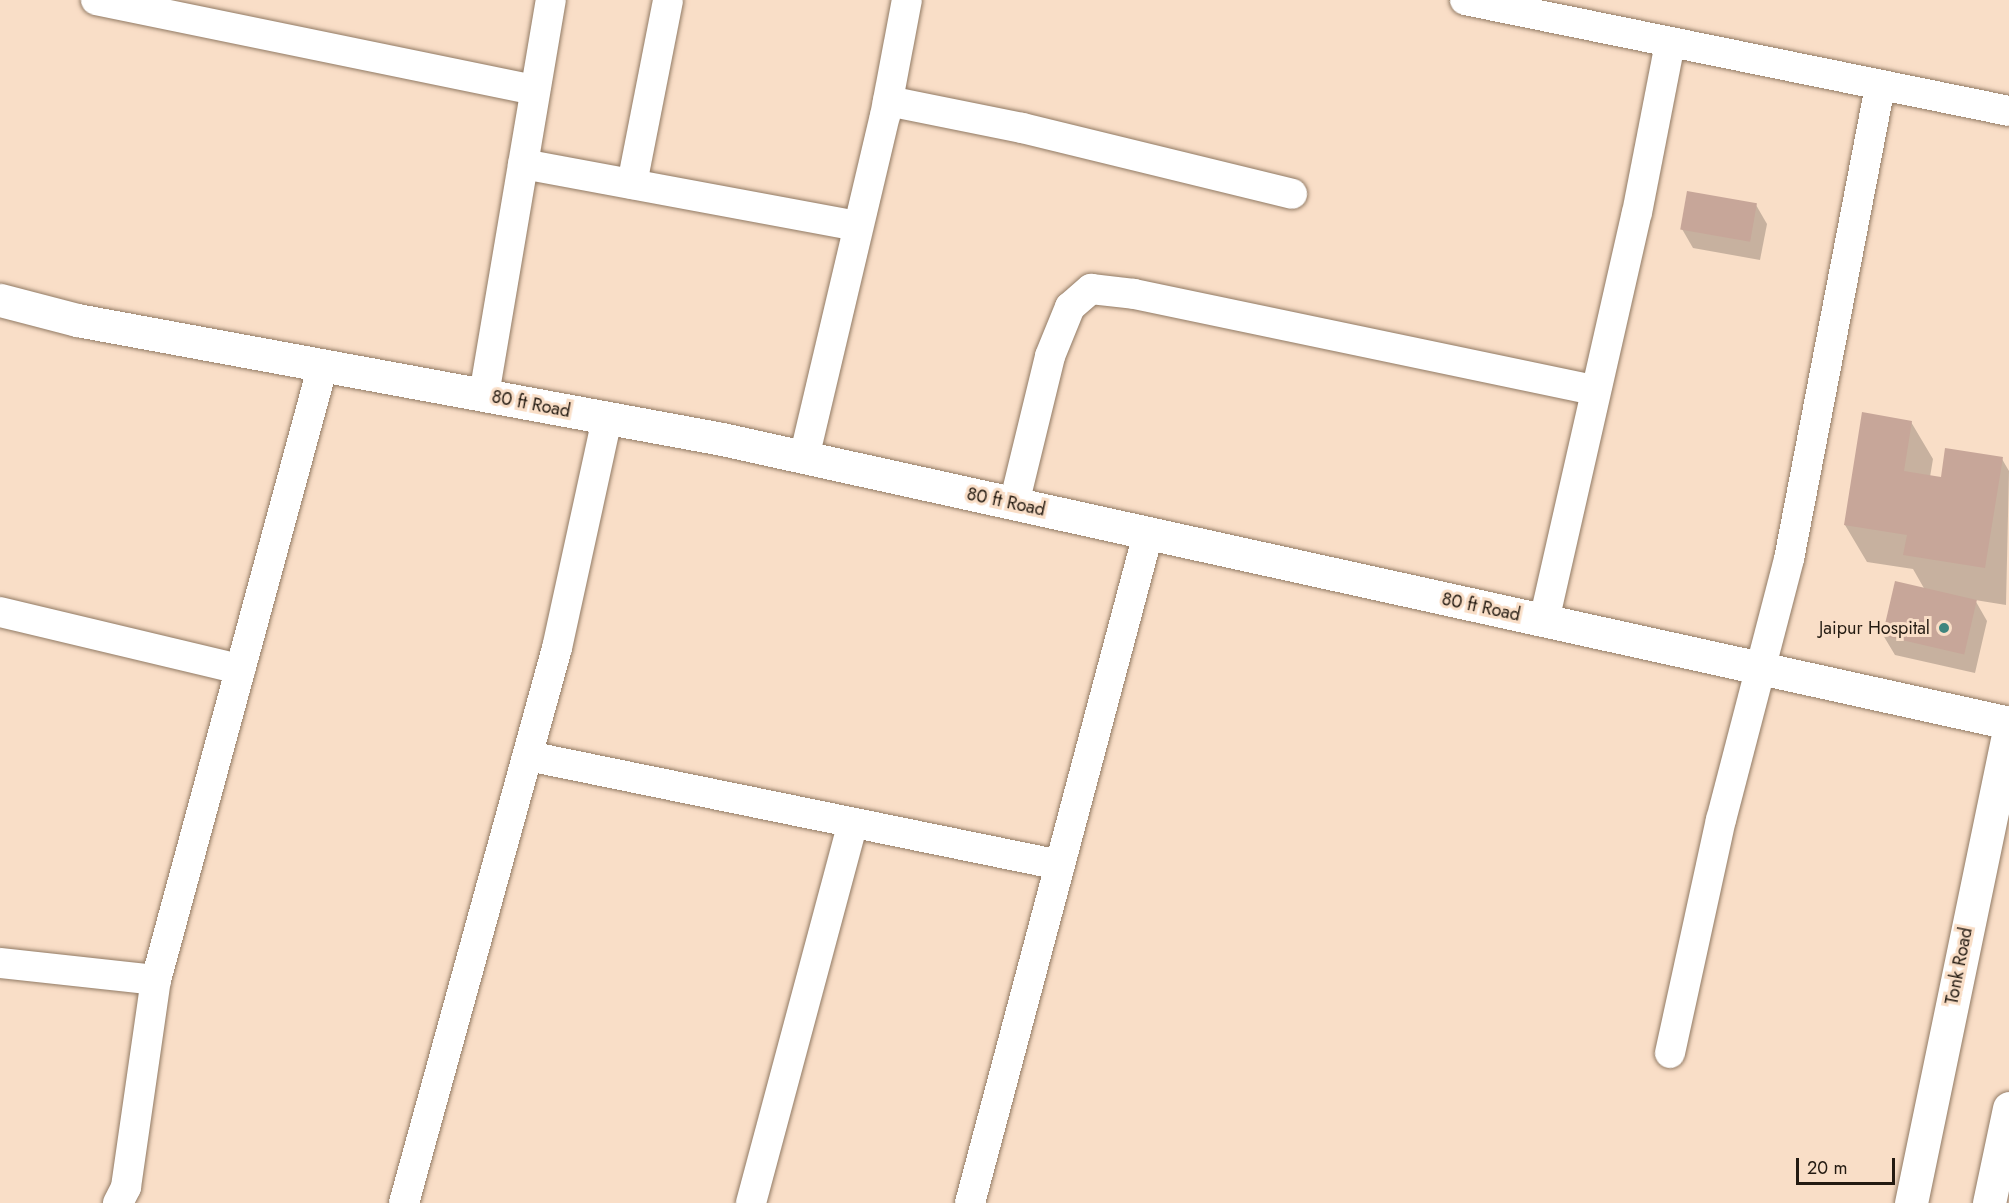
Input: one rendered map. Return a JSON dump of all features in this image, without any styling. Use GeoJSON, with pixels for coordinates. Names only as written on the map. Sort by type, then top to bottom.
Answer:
{"type":"FeatureCollection","features":[{"type":"Feature","properties":{"kind":"street"},"geometry":{"type":"LineString","coordinates":[[96,0],[535,90]]}},
{"type":"Feature","properties":{"kind":"street"},"geometry":{"type":"LineString","coordinates":[[484,395],[551,0]]}},
{"type":"Feature","properties":{"kind":"street"},"geometry":{"type":"LineString","coordinates":[[632,184],[668,0]]}},
{"type":"Feature","properties":{"kind":"street"},"geometry":{"type":"LineString","coordinates":[[804,458],[888,101],[907,0]]}},
{"type":"Feature","properties":{"kind":"street"},"geometry":{"type":"LineString","coordinates":[[1465,0],[2009,111]]}},
{"type":"Feature","properties":{"kind":"street"},"geometry":{"type":"LineString","coordinates":[[1544,621],[1637,213],[1671,43]]}},
{"type":"Feature","properties":{"kind":"street"},"geometry":{"type":"LineString","coordinates":[[1670,1053],[1721,820],[1790,558],[1880,85]]}},
{"type":"Feature","properties":{"kind":"street"},"geometry":{"type":"LineString","coordinates":[[888,101],[1022,128],[1292,194]]}},
{"type":"Feature","properties":{"kind":"street"},"geometry":{"type":"LineString","coordinates":[[523,164],[857,226]]}},
{"type":"Feature","properties":{"kind":"street"},"geometry":{"type":"LineString","coordinates":[[1014,504],[1050,356],[1070,307],[1091,289],[1134,294],[1595,390]]}},
{"type":"Feature","properties":{"kind":"street","name":"80 ft Road"},"geometry":{"type":"LineString","coordinates":[[0,300],[77,320],[607,418],[804,458],[2009,723]]}},
{"type":"Feature","properties":{"kind":"street"},"geometry":{"type":"LineString","coordinates":[[118,1203],[126,1187],[156,980],[322,365]]}},
{"type":"Feature","properties":{"kind":"street"},"geometry":{"type":"LineString","coordinates":[[404,1203],[528,756],[607,418]]}},
{"type":"Feature","properties":{"kind":"street"},"geometry":{"type":"LineString","coordinates":[[970,1203],[1148,534]]}},
{"type":"Feature","properties":{"kind":"street"},"geometry":{"type":"LineString","coordinates":[[0,612],[240,669]]}},
{"type":"Feature","properties":{"kind":"street","name":"Tonk Road"},"geometry":{"type":"LineString","coordinates":[[1911,1203],[2009,729]]}},
{"type":"Feature","properties":{"kind":"street"},"geometry":{"type":"LineString","coordinates":[[528,756],[1060,865]]}},
{"type":"Feature","properties":{"kind":"street"},"geometry":{"type":"LineString","coordinates":[[751,1203],[853,823]]}},
{"type":"Feature","properties":{"kind":"street"},"geometry":{"type":"LineString","coordinates":[[0,963],[156,980]]}},
{"type":"Feature","properties":{"kind":"street"},"geometry":{"type":"LineString","coordinates":[[1989,1203],[2009,1107]]}},
{"type":"Feature","properties":{"kind":"building"},"geometry":{"type":"Polygon","coordinates":[[[1687,191],[1757,203],[1750,242],[1680,229],[1687,191]]]}},
{"type":"Feature","properties":{"kind":"building"},"geometry":{"type":"Polygon","coordinates":[[[1862,412],[1912,421],[1904,471],[1941,477],[1945,448],[2003,457],[1985,568],[1903,555],[1907,535],[1844,525],[1862,412]]]}},
{"type":"Feature","properties":{"kind":"building"},"geometry":{"type":"Polygon","coordinates":[[[1895,581],[1977,600],[1964,654],[1882,636],[1895,581]]]}},
{"type":"Feature","properties":{"kind":"place","name":"Jaipur Hospital"},"geometry":{"type":"Point","coordinates":[1944,628]}}]}
